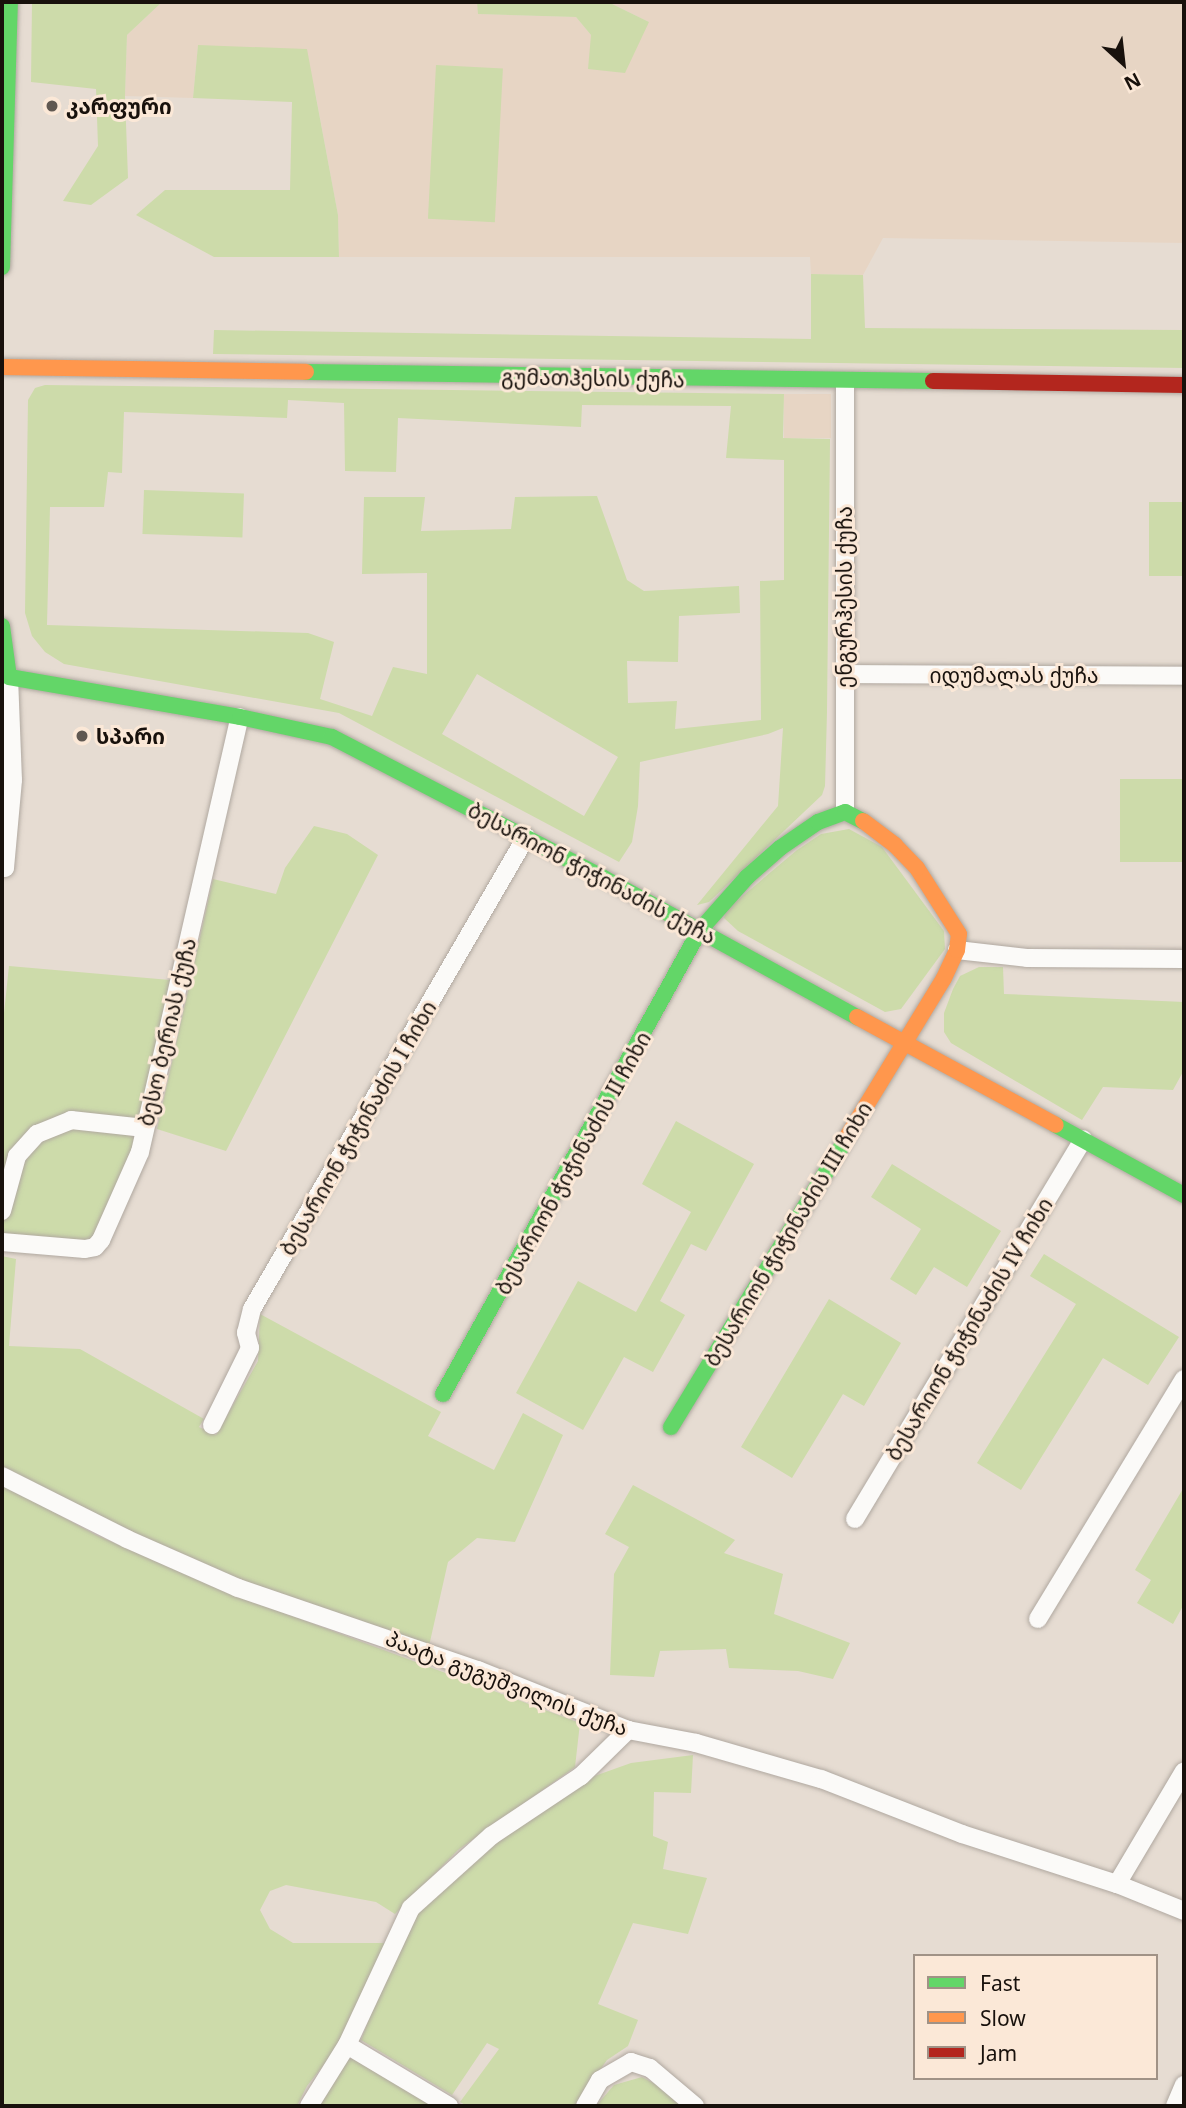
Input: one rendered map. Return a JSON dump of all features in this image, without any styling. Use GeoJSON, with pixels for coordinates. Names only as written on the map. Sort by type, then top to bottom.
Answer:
{"type":"FeatureCollection","features":[{"type":"Feature","properties":{"kind":"street"},"geometry":{"type":"LineString","coordinates":[[2,267],[6,47],[10,2]]}},
{"type":"Feature","properties":{"kind":"street","name":"გუმათჰესის ქუჩა"},"geometry":{"type":"LineString","coordinates":[[2,367],[1184,385]]}},
{"type":"Feature","properties":{"kind":"street","name":"ენგურჰესის ქუჩა"},"geometry":{"type":"LineString","coordinates":[[845,381],[845,812]]}},
{"type":"Feature","properties":{"kind":"street"},"geometry":{"type":"LineString","coordinates":[[2,626],[13,780],[5,868],[2,868]]}},
{"type":"Feature","properties":{"kind":"street","name":"იდუმალას ქუჩა"},"geometry":{"type":"LineString","coordinates":[[844,674],[1184,676]]}},
{"type":"Feature","properties":{"kind":"street","name":"ბესარიონ ჭიჭინაძის ქუჩა"},"geometry":{"type":"LineString","coordinates":[[5,677],[240,717],[332,737],[700,930],[1184,1195]]}},
{"type":"Feature","properties":{"kind":"street","name":"ბესო ბერიას ქუჩა"},"geometry":{"type":"LineString","coordinates":[[2,1242],[95,1247],[101,1240],[140,1152],[240,717]]}},
{"type":"Feature","properties":{"kind":"street"},"geometry":{"type":"LineString","coordinates":[[700,930],[747,877],[780,848],[818,822],[845,812],[868,824],[895,845],[917,868],[959,934],[957,950],[944,978],[904,1040]]}},
{"type":"Feature","properties":{"kind":"street","name":"ბესარიონ ჭიჭინაძის I ჩიხი"},"geometry":{"type":"LineString","coordinates":[[212,1425],[250,1348],[246,1333],[253,1310],[526,837]]}},
{"type":"Feature","properties":{"kind":"street","name":"ბესარიონ ჭიჭინაძის II ჩიხი"},"geometry":{"type":"LineString","coordinates":[[443,1394],[700,930]]}},
{"type":"Feature","properties":{"kind":"street"},"geometry":{"type":"LineString","coordinates":[[957,950],[1027,958],[1184,959]]}},
{"type":"Feature","properties":{"kind":"street","name":"ბესარიონ ჭიჭინაძის III ჩიხი"},"geometry":{"type":"LineString","coordinates":[[671,1427],[904,1040]]}},
{"type":"Feature","properties":{"kind":"street"},"geometry":{"type":"LineString","coordinates":[[2,1211],[17,1156],[37,1134],[71,1120],[145,1128]]}},
{"type":"Feature","properties":{"kind":"street","name":"ბესარიონ ჭიჭინაძის IV ჩიხი"},"geometry":{"type":"LineString","coordinates":[[855,1519],[1083,1139]]}},
{"type":"Feature","properties":{"kind":"street"},"geometry":{"type":"LineString","coordinates":[[1038,1619],[1184,1379]]}},
{"type":"Feature","properties":{"kind":"street","name":"პაატა გუგუშვილის ქუჩა"},"geometry":{"type":"LineString","coordinates":[[2,1476],[127,1539],[238,1588],[478,1670],[628,1730],[696,1743],[821,1779],[962,1834],[1117,1884],[1184,1911]]}},
{"type":"Feature","properties":{"kind":"street"},"geometry":{"type":"LineString","coordinates":[[309,2106],[347,2045],[411,1909],[491,1836],[581,1776],[628,1730]]}},
{"type":"Feature","properties":{"kind":"street"},"geometry":{"type":"LineString","coordinates":[[1117,1884],[1184,1772]]}},
{"type":"Feature","properties":{"kind":"street"},"geometry":{"type":"LineString","coordinates":[[347,2045],[449,2106]]}},
{"type":"Feature","properties":{"kind":"street"},"geometry":{"type":"LineString","coordinates":[[585,2106],[600,2080],[631,2062],[650,2068],[695,2106]]}},
{"type":"Feature","properties":{"kind":"street"},"geometry":{"type":"LineString","coordinates":[[1175,2106],[1184,2085]]}},
{"type":"Feature","properties":{"kind":"shaded area"},"geometry":{"type":"Polygon","coordinates":[[[162,2],[477,2],[479,14],[576,17],[591,35],[649,22],[608,2],[1184,2],[1184,243],[883,238],[863,275],[811,274],[810,257],[339,257],[338,215],[315,91],[198,45],[193,98],[125,96],[127,35],[162,2]]]}},
{"type":"Feature","properties":{"kind":"shaded area"},"geometry":{"type":"Polygon","coordinates":[[[784,394],[831,394],[831,438],[784,438],[784,394]]]}},
{"type":"Feature","properties":{"kind":"green space"},"geometry":{"type":"Polygon","coordinates":[[[32,2],[162,2],[127,35],[125,96],[128,178],[91,205],[63,201],[98,146],[96,89],[31,82],[32,2]]]}},
{"type":"Feature","properties":{"kind":"green space"},"geometry":{"type":"Polygon","coordinates":[[[477,2],[608,2],[649,22],[625,73],[588,69],[591,35],[576,17],[478,14],[477,2]]]}},
{"type":"Feature","properties":{"kind":"green space"},"geometry":{"type":"Polygon","coordinates":[[[198,45],[307,49],[338,215],[339,257],[214,257],[136,215],[165,190],[290,190],[292,102],[193,98],[198,45]]]}},
{"type":"Feature","properties":{"kind":"green space"},"geometry":{"type":"Polygon","coordinates":[[[436,65],[503,69],[495,222],[428,219],[436,65]]]}},
{"type":"Feature","properties":{"kind":"green space"},"geometry":{"type":"Polygon","coordinates":[[[811,274],[863,275],[865,328],[1184,330],[1184,368],[213,354],[214,330],[811,339],[811,274]]]}},
{"type":"Feature","properties":{"kind":"green space"},"geometry":{"type":"Polygon","coordinates":[[[45,385],[784,394],[783,438],[830,439],[827,712],[825,786],[822,795],[709,902],[697,905],[778,806],[783,728],[768,734],[640,762],[638,806],[632,842],[619,862],[339,713],[64,664],[45,652],[32,636],[25,613],[28,400],[35,388],[45,385]],[[288,400],[287,418],[124,412],[122,473],[108,472],[104,507],[50,507],[47,625],[308,633],[334,642],[320,699],[372,716],[393,667],[427,674],[427,573],[362,574],[364,497],[425,497],[421,531],[511,529],[515,497],[597,496],[627,580],[644,591],[739,586],[740,613],[679,616],[678,662],[627,661],[628,703],[677,701],[675,729],[761,720],[760,581],[784,580],[784,460],[726,458],[731,406],[582,405],[581,427],[398,418],[396,472],[345,471],[344,403],[288,400]],[[477,674],[442,734],[584,816],[618,757],[477,674]]]}},
{"type":"Feature","properties":{"kind":"green space"},"geometry":{"type":"Polygon","coordinates":[[[144,490],[244,493],[242,537],[142,534],[144,490]]]}},
{"type":"Feature","properties":{"kind":"green space"},"geometry":{"type":"Polygon","coordinates":[[[1149,502],[1184,502],[1184,576],[1149,576],[1149,502]]]}},
{"type":"Feature","properties":{"kind":"green space"},"geometry":{"type":"Polygon","coordinates":[[[1120,779],[1184,779],[1184,862],[1120,862],[1120,779]]]}},
{"type":"Feature","properties":{"kind":"green space"},"geometry":{"type":"Polygon","coordinates":[[[314,826],[347,834],[378,855],[226,1151],[157,1129],[213,879],[276,894],[285,868],[314,826]]]}},
{"type":"Feature","properties":{"kind":"green space"},"geometry":{"type":"Polygon","coordinates":[[[849,829],[882,847],[944,931],[945,949],[901,1009],[885,1012],[738,931],[724,918],[726,910],[797,850],[821,834],[849,829]]]}},
{"type":"Feature","properties":{"kind":"green space"},"geometry":{"type":"Polygon","coordinates":[[[9,966],[170,980],[135,1143],[92,1239],[84,1243],[2,1234],[2,1032],[9,966]]]}},
{"type":"Feature","properties":{"kind":"green space"},"geometry":{"type":"Polygon","coordinates":[[[979,967],[1003,967],[1004,994],[1184,1002],[1184,1070],[1173,1090],[1103,1087],[1082,1120],[951,1043],[944,1032],[944,1013],[960,976],[979,967]]]}},
{"type":"Feature","properties":{"kind":"green space"},"geometry":{"type":"Polygon","coordinates":[[[676,1121],[754,1164],[706,1251],[691,1244],[660,1301],[685,1315],[653,1372],[624,1357],[583,1430],[516,1393],[578,1281],[636,1312],[691,1212],[642,1184],[676,1121]]]}},
{"type":"Feature","properties":{"kind":"green space"},"geometry":{"type":"Polygon","coordinates":[[[892,1164],[1001,1231],[967,1287],[934,1267],[916,1295],[890,1279],[921,1229],[871,1197],[892,1164]]]}},
{"type":"Feature","properties":{"kind":"green space"},"geometry":{"type":"Polygon","coordinates":[[[1044,1254],[1179,1337],[1148,1385],[1103,1358],[1021,1490],[977,1463],[1076,1304],[1030,1276],[1044,1254]]]}},
{"type":"Feature","properties":{"kind":"green space"},"geometry":{"type":"Polygon","coordinates":[[[2,1256],[16,1259],[9,1346],[80,1349],[204,1419],[199,1427],[216,1435],[258,1361],[260,1314],[441,1412],[428,1436],[494,1470],[523,1413],[563,1435],[515,1542],[477,1538],[448,1562],[429,1646],[252,1586],[110,1525],[2,1470],[2,1256]]]}},
{"type":"Feature","properties":{"kind":"green space"},"geometry":{"type":"Polygon","coordinates":[[[829,1299],[901,1343],[864,1406],[843,1394],[792,1478],[741,1447],[829,1299]]]}},
{"type":"Feature","properties":{"kind":"green space"},"geometry":{"type":"Polygon","coordinates":[[[2,1484],[96,1535],[225,1591],[580,1723],[575,1767],[458,1850],[395,1914],[376,1902],[286,1885],[270,1891],[260,1910],[270,1929],[293,1943],[387,1943],[341,2043],[307,2086],[297,2106],[2,2106],[2,1484]]]}},
{"type":"Feature","properties":{"kind":"green space"},"geometry":{"type":"Polygon","coordinates":[[[633,1485],[735,1540],[724,1553],[783,1574],[774,1614],[850,1643],[833,1679],[798,1671],[729,1668],[726,1649],[660,1651],[654,1677],[610,1675],[614,1574],[629,1547],[605,1534],[633,1485]]]}},
{"type":"Feature","properties":{"kind":"green space"},"geometry":{"type":"Polygon","coordinates":[[[1184,1487],[1184,1604],[1173,1624],[1137,1603],[1151,1580],[1135,1570],[1184,1487]]]}},
{"type":"Feature","properties":{"kind":"green space"},"geometry":{"type":"Polygon","coordinates":[[[693,1755],[691,1793],[654,1792],[653,1836],[668,1842],[663,1869],[707,1878],[688,1934],[633,1923],[598,2004],[638,2020],[628,2046],[607,2060],[574,2106],[467,2106],[460,2102],[499,2049],[487,2043],[452,2095],[361,2040],[399,1941],[414,1913],[495,1840],[589,1778],[631,1763],[693,1755]]]}},
{"type":"Feature","properties":{"kind":"green space"},"geometry":{"type":"Polygon","coordinates":[[[354,2058],[435,2106],[318,2106],[346,2060],[354,2058]]]}},
{"type":"Feature","properties":{"kind":"green space"},"geometry":{"type":"Polygon","coordinates":[[[642,2077],[663,2088],[682,2106],[596,2106],[614,2085],[642,2077]]]}},
{"type":"Feature","properties":{"kind":"traffic: fast"},"geometry":{"type":"LineString","coordinates":[[2,267],[10,2]]}},
{"type":"Feature","properties":{"kind":"traffic: fast"},"geometry":{"type":"LineString","coordinates":[[306,372],[933,381]]}},
{"type":"Feature","properties":{"kind":"traffic: fast"},"geometry":{"type":"LineString","coordinates":[[2,626],[9,677],[240,717],[332,737],[602,877],[857,1017]]}},
{"type":"Feature","properties":{"kind":"traffic: fast"},"geometry":{"type":"LineString","coordinates":[[443,1394],[700,930],[747,877],[780,848],[818,822],[845,812],[863,821]]}},
{"type":"Feature","properties":{"kind":"traffic: fast"},"geometry":{"type":"LineString","coordinates":[[1056,1125],[1184,1195]]}},
{"type":"Feature","properties":{"kind":"traffic: fast"},"geometry":{"type":"LineString","coordinates":[[671,1427],[847,1137]]}},
{"type":"Feature","properties":{"kind":"traffic: slow"},"geometry":{"type":"LineString","coordinates":[[2,367],[306,372]]}},
{"type":"Feature","properties":{"kind":"traffic: slow"},"geometry":{"type":"LineString","coordinates":[[847,1137],[944,978],[957,950],[959,934],[917,868],[895,845],[863,821]]}},
{"type":"Feature","properties":{"kind":"traffic: slow"},"geometry":{"type":"LineString","coordinates":[[857,1017],[1056,1125]]}},
{"type":"Feature","properties":{"kind":"traffic: jam"},"geometry":{"type":"LineString","coordinates":[[933,381],[1184,385]]}},
{"type":"Feature","properties":{"kind":"place","name":"კარფური"},"geometry":{"type":"Point","coordinates":[52,106]}},
{"type":"Feature","properties":{"kind":"place","name":"სპარი"},"geometry":{"type":"Point","coordinates":[82,736]}}]}
